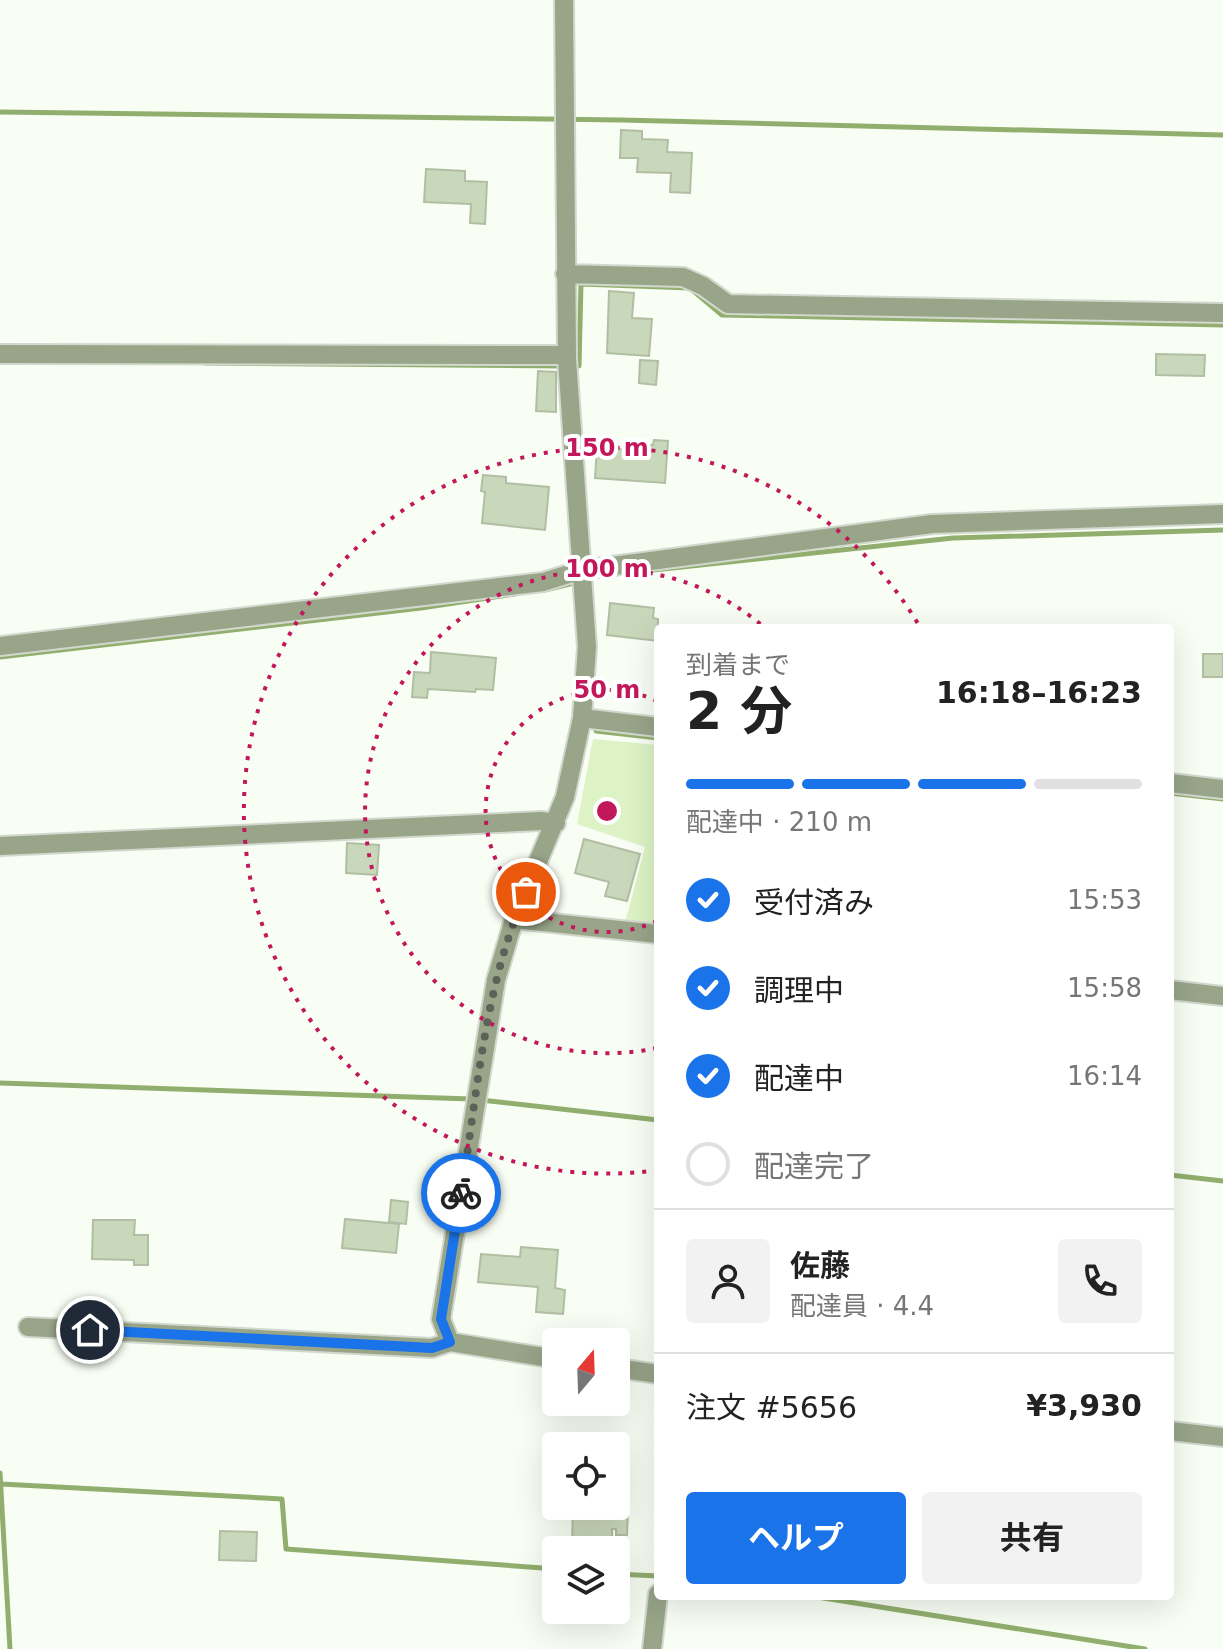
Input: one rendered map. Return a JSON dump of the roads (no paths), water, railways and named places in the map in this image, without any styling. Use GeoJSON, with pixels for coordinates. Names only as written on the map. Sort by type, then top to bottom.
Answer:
{"type":"FeatureCollection","features":[{"type":"Feature","properties":{"kind":"street"},"geometry":{"type":"LineString","coordinates":[[450,1342],[441,1319],[496,980],[514,919],[556,823],[572,771],[582,718],[587,647],[567,362],[564,0]]}},
{"type":"Feature","properties":{"kind":"street"},"geometry":{"type":"LineString","coordinates":[[565,274],[683,277],[703,286],[728,304],[1223,313]]}},
{"type":"Feature","properties":{"kind":"street"},"geometry":{"type":"LineString","coordinates":[[0,354],[567,362]]}},
{"type":"Feature","properties":{"kind":"street"},"geometry":{"type":"LineString","coordinates":[[0,646],[583,578],[932,524],[1223,514]]}},
{"type":"Feature","properties":{"kind":"street"},"geometry":{"type":"LineString","coordinates":[[582,718],[654,727]]}},
{"type":"Feature","properties":{"kind":"street"},"geometry":{"type":"LineString","coordinates":[[1174,783],[1223,789]]}},
{"type":"Feature","properties":{"kind":"street"},"geometry":{"type":"LineString","coordinates":[[0,846],[541,821],[556,823]]}},
{"type":"Feature","properties":{"kind":"street"},"geometry":{"type":"LineString","coordinates":[[514,919],[654,934]]}},
{"type":"Feature","properties":{"kind":"street"},"geometry":{"type":"LineString","coordinates":[[1174,990],[1223,996]]}},
{"type":"Feature","properties":{"kind":"street"},"geometry":{"type":"LineString","coordinates":[[28,1327],[432,1348],[450,1342],[542,1357]]}},
{"type":"Feature","properties":{"kind":"street"},"geometry":{"type":"LineString","coordinates":[[630,1370],[654,1373]]}},
{"type":"Feature","properties":{"kind":"street"},"geometry":{"type":"LineString","coordinates":[[1174,1431],[1223,1437]]}},
{"type":"Feature","properties":{"kind":"street"},"geometry":{"type":"LineString","coordinates":[[652,1649],[657,1600]]}},
{"type":"Feature","properties":{"kind":"waterway"},"geometry":{"type":"LineString","coordinates":[[0,112],[621,120],[1223,135]]}},
{"type":"Feature","properties":{"kind":"waterway"},"geometry":{"type":"LineString","coordinates":[[573,366],[579,366],[581,284],[690,288],[722,315],[1223,325]]}},
{"type":"Feature","properties":{"kind":"waterway"},"geometry":{"type":"LineString","coordinates":[[205,363],[563,366]]}},
{"type":"Feature","properties":{"kind":"waterway"},"geometry":{"type":"LineString","coordinates":[[635,572],[953,538],[1223,530]]}},
{"type":"Feature","properties":{"kind":"waterway"},"geometry":{"type":"LineString","coordinates":[[545,590],[578,582]]}},
{"type":"Feature","properties":{"kind":"waterway"},"geometry":{"type":"LineString","coordinates":[[0,657],[421,608],[515,594]]}},
{"type":"Feature","properties":{"kind":"waterway"},"geometry":{"type":"LineString","coordinates":[[596,731],[654,738]]}},
{"type":"Feature","properties":{"kind":"waterway"},"geometry":{"type":"LineString","coordinates":[[1174,793],[1223,799]]}},
{"type":"Feature","properties":{"kind":"waterway"},"geometry":{"type":"LineString","coordinates":[[0,1083],[471,1099]]}},
{"type":"Feature","properties":{"kind":"waterway"},"geometry":{"type":"LineString","coordinates":[[481,1100],[654,1120]]}},
{"type":"Feature","properties":{"kind":"waterway"},"geometry":{"type":"LineString","coordinates":[[1174,1175],[1223,1181]]}},
{"type":"Feature","properties":{"kind":"waterway"},"geometry":{"type":"LineString","coordinates":[[0,1473],[10,1649]]}},
{"type":"Feature","properties":{"kind":"waterway"},"geometry":{"type":"LineString","coordinates":[[1,1484],[282,1499],[286,1549],[542,1568]]}},
{"type":"Feature","properties":{"kind":"waterway"},"geometry":{"type":"LineString","coordinates":[[630,1575],[654,1576]]}},
{"type":"Feature","properties":{"kind":"waterway"},"geometry":{"type":"LineString","coordinates":[[836,1600],[1145,1649]]}}]}
